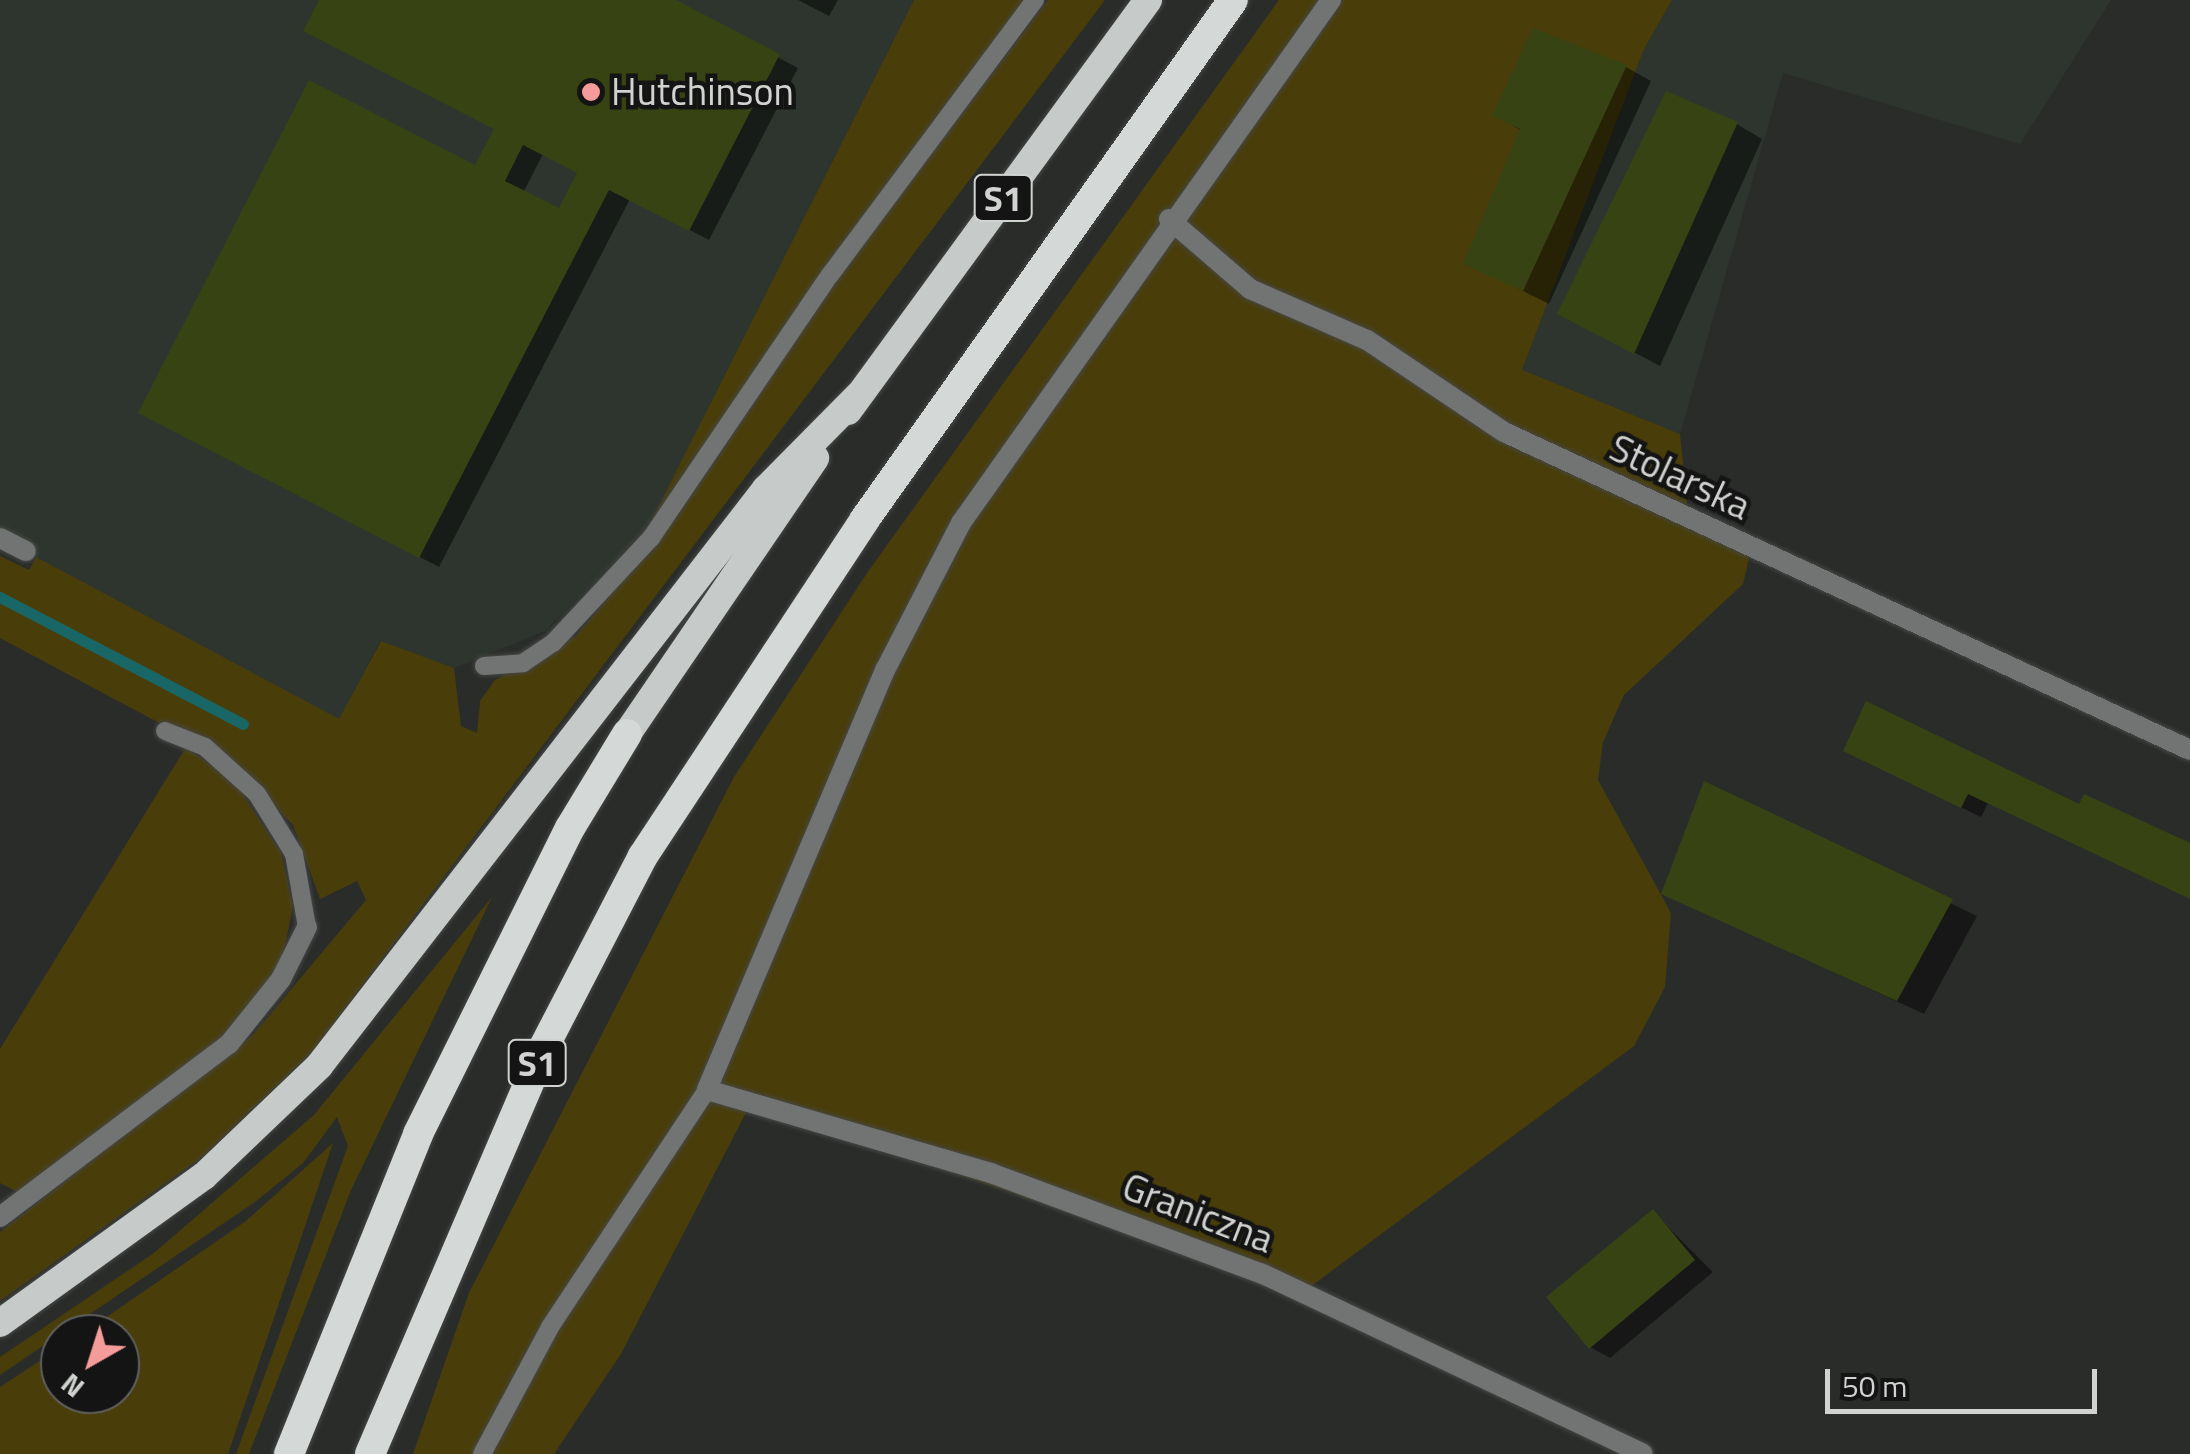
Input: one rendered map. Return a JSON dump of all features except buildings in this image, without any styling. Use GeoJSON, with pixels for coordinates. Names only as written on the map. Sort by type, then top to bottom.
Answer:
{"type":"FeatureCollection","features":[{"type":"Feature","properties":{"kind":"highway","name":"S1"},"geometry":{"type":"LineString","coordinates":[[289,1454],[435,1098],[627,734],[858,396],[1148,0]]}},
{"type":"Feature","properties":{"kind":"highway","name":"S1"},"geometry":{"type":"LineString","coordinates":[[370,1454],[545,1045],[643,856],[800,614],[1233,0]]}},
{"type":"Feature","properties":{"kind":"highway"},"geometry":{"type":"LineString","coordinates":[[0,1323],[204,1176],[319,1066],[766,489],[858,396]]}},
{"type":"Feature","properties":{"kind":"street"},"geometry":{"type":"LineString","coordinates":[[707,1090],[884,670],[960,522],[1169,219],[1330,0]]}},
{"type":"Feature","properties":{"kind":"street","name":"Stolarska"},"geometry":{"type":"LineString","coordinates":[[1169,219],[1250,289],[1367,340],[1504,432],[2190,750]]}},
{"type":"Feature","properties":{"kind":"street"},"geometry":{"type":"LineString","coordinates":[[0,538],[26,551]]}},
{"type":"Feature","properties":{"kind":"street"},"geometry":{"type":"LineString","coordinates":[[0,1218],[229,1044],[281,979],[307,927]]}},
{"type":"Feature","properties":{"kind":"street","name":"Graniczna"},"geometry":{"type":"LineString","coordinates":[[707,1090],[991,1173],[1263,1274],[1643,1454]]}},
{"type":"Feature","properties":{"kind":"lane"},"geometry":{"type":"LineString","coordinates":[[484,666],[522,663],[553,643],[652,538],[830,275],[1034,0]]}},
{"type":"Feature","properties":{"kind":"lane"},"geometry":{"type":"LineString","coordinates":[[165,730],[206,748],[257,794],[294,854],[307,927]]}},
{"type":"Feature","properties":{"kind":"lane"},"geometry":{"type":"LineString","coordinates":[[482,1454],[550,1326],[707,1090]]}},
{"type":"Feature","properties":{"kind":"shaded area"},"geometry":{"type":"Polygon","coordinates":[[[0,0],[914,0],[648,527],[545,631],[454,668],[380,641],[339,720],[0,538],[0,0]]]}},
{"type":"Feature","properties":{"kind":"shaded area"},"geometry":{"type":"Polygon","coordinates":[[[914,0],[1025,0],[648,527],[914,0]]]}},
{"type":"Feature","properties":{"kind":"shaded area"},"geometry":{"type":"Polygon","coordinates":[[[1048,0],[1105,0],[311,1053],[202,1157],[0,1301],[0,1232],[252,1036],[366,900],[357,881],[320,899],[293,825],[259,789],[165,726],[0,638],[0,600],[249,726],[0,592],[0,556],[29,570],[36,557],[339,719],[381,641],[454,668],[461,726],[477,733],[480,701],[495,680],[575,637],[676,518],[838,278],[1048,0]]]}},
{"type":"Feature","properties":{"kind":"shaded area"},"geometry":{"type":"Polygon","coordinates":[[[1279,0],[1672,0],[1644,49],[1522,370],[1680,434],[1689,521],[1751,550],[1743,584],[1624,695],[1603,742],[1598,780],[1671,913],[1665,987],[1634,1046],[1302,1293],[751,1103],[621,1354],[554,1454],[413,1454],[469,1293],[734,777],[867,573],[1279,0]]]}},
{"type":"Feature","properties":{"kind":"shaded area"},"geometry":{"type":"Polygon","coordinates":[[[1672,0],[2111,0],[2020,144],[1783,73],[1680,434],[1522,370],[1644,49],[1672,0]]]}},
{"type":"Feature","properties":{"kind":"shaded area"},"geometry":{"type":"Polygon","coordinates":[[[186,747],[236,784],[281,853],[293,906],[285,946],[270,986],[225,1041],[21,1194],[0,1183],[0,1049],[186,747]]]}},
{"type":"Feature","properties":{"kind":"shaded area"},"geometry":{"type":"Polygon","coordinates":[[[492,897],[351,1190],[249,1454],[236,1454],[348,1146],[337,1117],[303,1163],[255,1202],[90,1314],[64,1314],[154,1253],[314,1115],[492,897]]]}},
{"type":"Feature","properties":{"kind":"shaded area"},"geometry":{"type":"Polygon","coordinates":[[[333,1143],[228,1454],[0,1454],[0,1387],[40,1361],[40,1414],[140,1414],[140,1314],[111,1314],[246,1221],[333,1143]]]}},
{"type":"Feature","properties":{"kind":"shaded area"},"geometry":{"type":"Polygon","coordinates":[[[40,1330],[40,1348],[0,1375],[0,1357],[40,1330]]]}},
{"type":"Feature","properties":{"kind":"waterway"},"geometry":{"type":"LineString","coordinates":[[0,597],[243,724]]}},
{"type":"Feature","properties":{"kind":"place","name":"Hutchinson"},"geometry":{"type":"Point","coordinates":[591,92]}}]}
